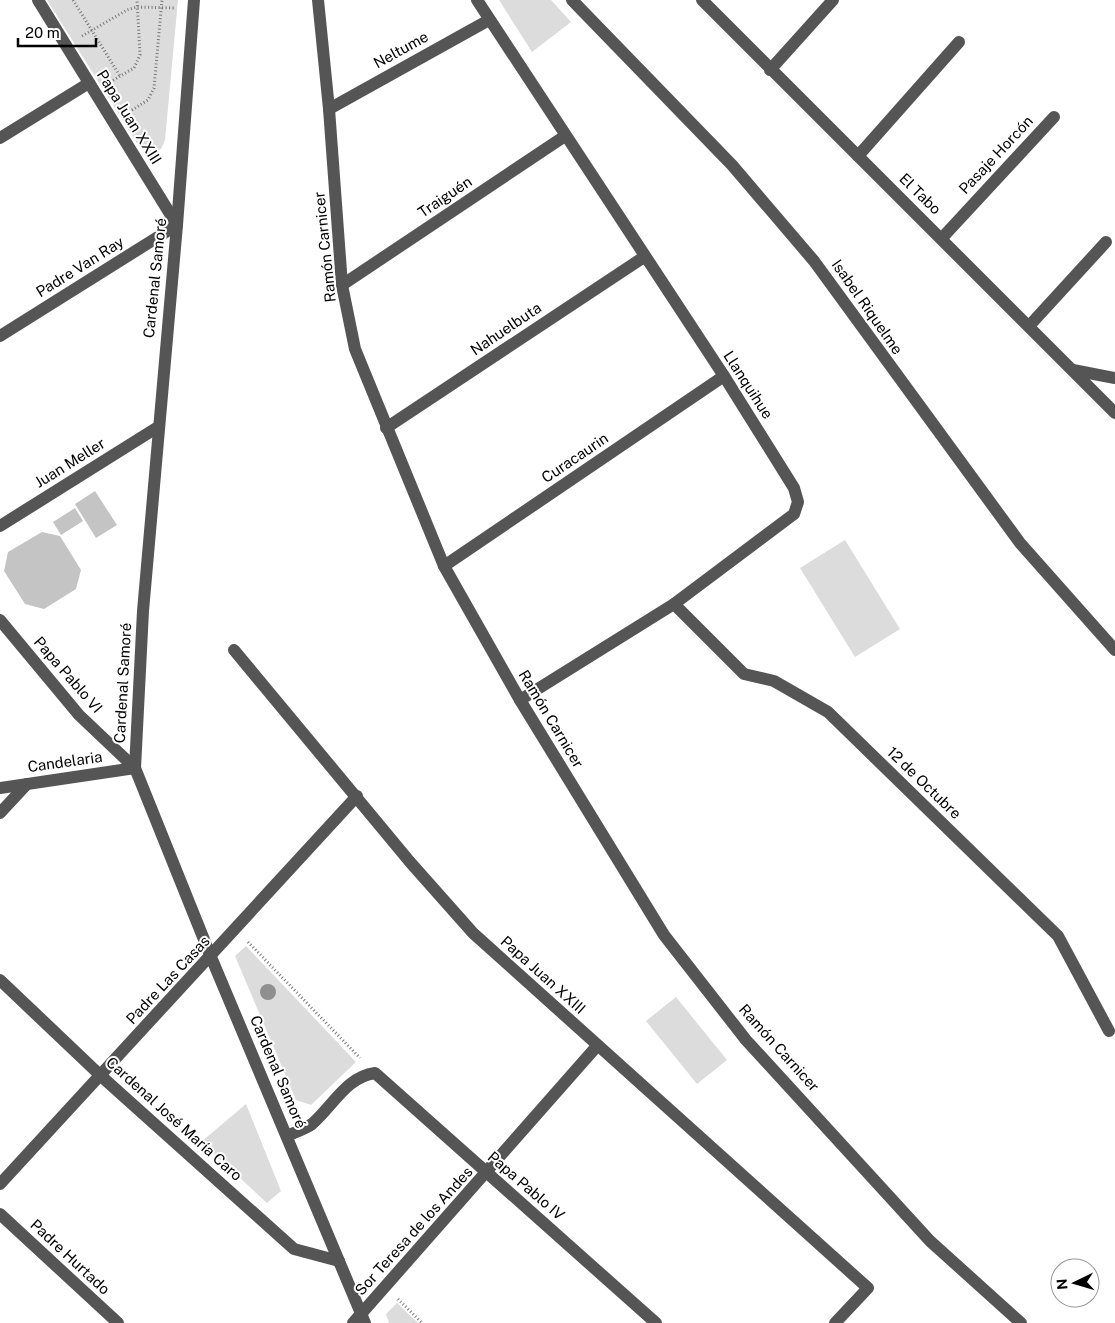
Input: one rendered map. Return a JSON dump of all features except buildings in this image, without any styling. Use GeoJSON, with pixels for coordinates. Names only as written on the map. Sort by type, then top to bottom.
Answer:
{"type":"FeatureCollection","features":[{"type":"Feature","properties":{"kind":"street","name":"Papa Juan XXIII"},"geometry":{"type":"LineString","coordinates":[[38,0],[177,225]]}},
{"type":"Feature","properties":{"kind":"street","name":"Ramón Carnicer"},"geometry":{"type":"LineString","coordinates":[[318,0],[329,109],[342,285],[355,349],[444,566],[520,700],[664,935],[746,1040],[930,1240],[1020,1323]]}},
{"type":"Feature","properties":{"kind":"street","name":"Llanquihue"},"geometry":{"type":"LineString","coordinates":[[477,0],[644,257],[724,376],[794,488],[798,502],[794,514],[674,604],[520,700]]}},
{"type":"Feature","properties":{"kind":"street","name":"Isabel Riquelme"},"geometry":{"type":"LineString","coordinates":[[572,0],[732,165],[814,261],[1020,543],[1115,650]]}},
{"type":"Feature","properties":{"kind":"street","name":"El Tabo"},"geometry":{"type":"LineString","coordinates":[[702,0],[770,70],[1030,325],[1115,413]]}},
{"type":"Feature","properties":{"kind":"street"},"geometry":{"type":"LineString","coordinates":[[770,70],[833,0]]}},
{"type":"Feature","properties":{"kind":"street","name":"Cardenal Samoré"},"geometry":{"type":"LineString","coordinates":[[193,4],[177,225],[143,611],[135,768],[211,957],[339,1262],[360,1320]]}},
{"type":"Feature","properties":{"kind":"street","name":"Neltume"},"geometry":{"type":"LineString","coordinates":[[329,109],[489,20]]}},
{"type":"Feature","properties":{"kind":"street"},"geometry":{"type":"LineString","coordinates":[[858,156],[959,42]]}},
{"type":"Feature","properties":{"kind":"street"},"geometry":{"type":"LineString","coordinates":[[0,138],[92,87]]}},
{"type":"Feature","properties":{"kind":"street","name":"Pasaje Horcón"},"geometry":{"type":"LineString","coordinates":[[942,238],[1054,116]]}},
{"type":"Feature","properties":{"kind":"street","name":"Traiguén"},"geometry":{"type":"LineString","coordinates":[[342,285],[565,136]]}},
{"type":"Feature","properties":{"kind":"street","name":"Padre Van Ray"},"geometry":{"type":"LineString","coordinates":[[0,336],[177,225]]}},
{"type":"Feature","properties":{"kind":"street"},"geometry":{"type":"LineString","coordinates":[[1030,325],[1106,242]]}},
{"type":"Feature","properties":{"kind":"street","name":"Nahuelbuta"},"geometry":{"type":"LineString","coordinates":[[386,428],[644,257]]}},
{"type":"Feature","properties":{"kind":"street"},"geometry":{"type":"LineString","coordinates":[[1073,370],[1115,378]]}},
{"type":"Feature","properties":{"kind":"street","name":"Curacaurin"},"geometry":{"type":"LineString","coordinates":[[444,566],[724,376]]}},
{"type":"Feature","properties":{"kind":"street","name":"Juan Meller"},"geometry":{"type":"LineString","coordinates":[[0,526],[158,427]]}},
{"type":"Feature","properties":{"kind":"street","name":"12 de Octubre"},"geometry":{"type":"LineString","coordinates":[[674,604],[744,674],[774,681],[828,712],[1051,929],[1058,936],[1110,1031]]}},
{"type":"Feature","properties":{"kind":"street","name":"Papa Pablo VI"},"geometry":{"type":"LineString","coordinates":[[0,620],[79,715],[135,768]]}},
{"type":"Feature","properties":{"kind":"street","name":"Papa Juan XXIII"},"geometry":{"type":"LineString","coordinates":[[234,650],[410,862],[473,933],[596,1046],[868,1288],[835,1323]]}},
{"type":"Feature","properties":{"kind":"street","name":"Candelaria"},"geometry":{"type":"LineString","coordinates":[[0,788],[135,768]]}},
{"type":"Feature","properties":{"kind":"street"},"geometry":{"type":"LineString","coordinates":[[0,813],[27,784]]}},
{"type":"Feature","properties":{"kind":"street","name":"Padre Las Casas"},"geometry":{"type":"LineString","coordinates":[[0,1184],[211,957],[357,796]]}},
{"type":"Feature","properties":{"kind":"street","name":"Cardenal José María Caro"},"geometry":{"type":"LineString","coordinates":[[0,980],[101,1076],[294,1249],[339,1262]]}},
{"type":"Feature","properties":{"kind":"street","name":"Sor Teresa de los Andes"},"geometry":{"type":"LineString","coordinates":[[360,1320],[385,1287],[486,1174],[596,1046]]}},
{"type":"Feature","properties":{"kind":"street"},"geometry":{"type":"LineString","coordinates":[[287,1136],[311,1125],[350,1083],[364,1075],[375,1073]]}},
{"type":"Feature","properties":{"kind":"street","name":"Papa Pablo IV"},"geometry":{"type":"LineString","coordinates":[[375,1073],[486,1174],[656,1323]]}},
{"type":"Feature","properties":{"kind":"street","name":"Padre Hurtado"},"geometry":{"type":"LineString","coordinates":[[0,1214],[118,1323]]}},
{"type":"Feature","properties":{"kind":"path"},"geometry":{"type":"LineString","coordinates":[[74,0],[120,76]]}},
{"type":"Feature","properties":{"kind":"path"},"geometry":{"type":"LineString","coordinates":[[92,87],[120,76],[134,68],[140,55],[137,0]]}},
{"type":"Feature","properties":{"kind":"path"},"geometry":{"type":"LineString","coordinates":[[113,122],[148,100],[154,88],[162,0]]}},
{"type":"Feature","properties":{"kind":"path"},"geometry":{"type":"LineString","coordinates":[[66,46],[126,10],[138,7],[193,4]]}},
{"type":"Feature","properties":{"kind":"path"},"geometry":{"type":"LineString","coordinates":[[236,929],[375,1073]]}},
{"type":"Feature","properties":{"kind":"path"},"geometry":{"type":"LineString","coordinates":[[385,1287],[422,1323]]}},
{"type":"Feature","properties":{"kind":"shaded area"},"geometry":{"type":"Polygon","coordinates":[[[47,0],[178,0],[165,140],[161,149],[151,153],[140,148],[47,0]]]}},
{"type":"Feature","properties":{"kind":"shaded area"},"geometry":{"type":"Polygon","coordinates":[[[499,0],[551,0],[571,22],[532,52],[499,0]]]}},
{"type":"Feature","properties":{"kind":"shaded area"},"geometry":{"type":"Polygon","coordinates":[[[845,540],[900,629],[855,657],[800,568],[845,540]]]}},
{"type":"Feature","properties":{"kind":"shaded area"},"geometry":{"type":"Polygon","coordinates":[[[246,946],[356,1062],[311,1105],[296,1100],[235,956],[246,946]]]}},
{"type":"Feature","properties":{"kind":"shaded area"},"geometry":{"type":"Polygon","coordinates":[[[676,997],[727,1060],[697,1084],[646,1021],[676,997]]]}},
{"type":"Feature","properties":{"kind":"shaded area"},"geometry":{"type":"Polygon","coordinates":[[[246,1104],[281,1191],[267,1203],[201,1142],[246,1104]]]}},
{"type":"Feature","properties":{"kind":"shaded area"},"geometry":{"type":"Polygon","coordinates":[[[397,1303],[418,1323],[389,1323],[386,1314],[397,1303]]]}}]}
